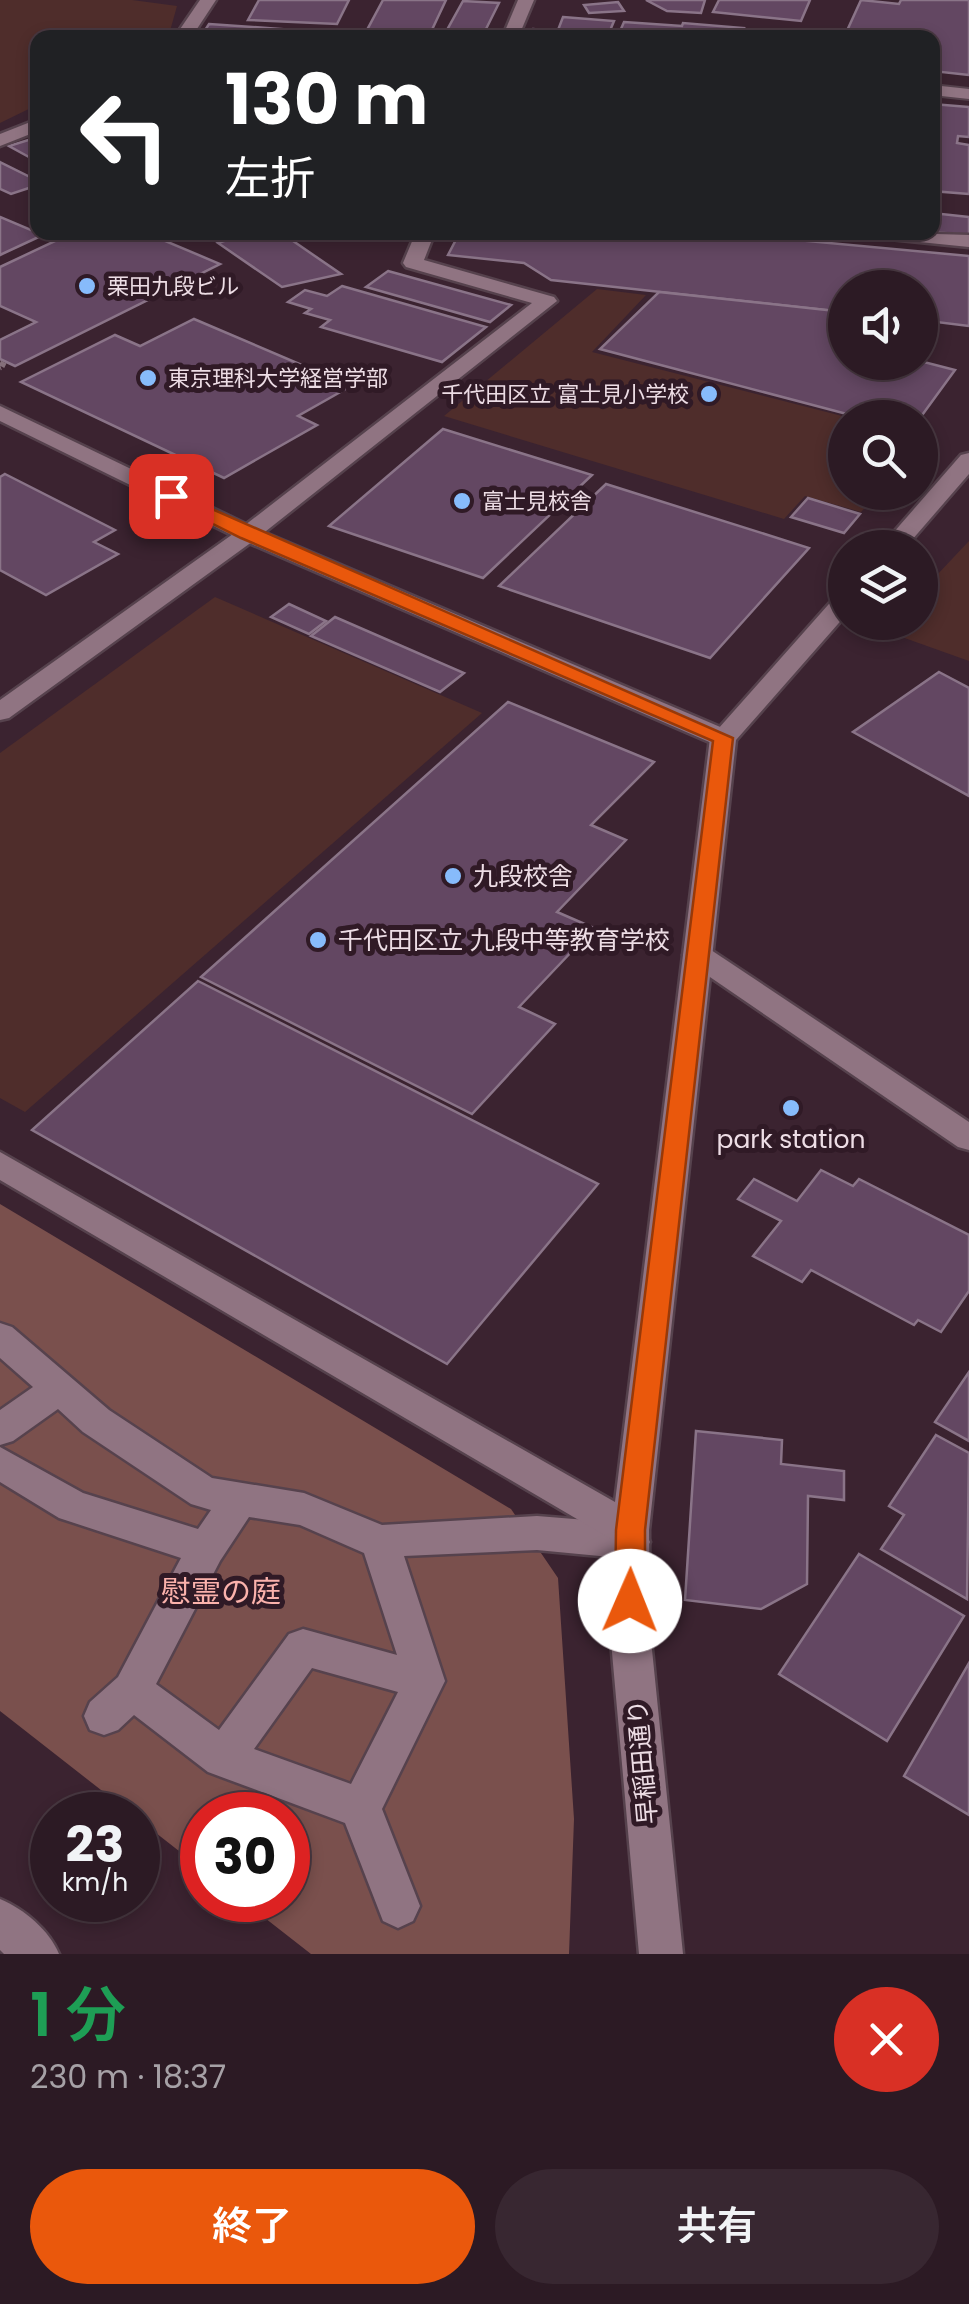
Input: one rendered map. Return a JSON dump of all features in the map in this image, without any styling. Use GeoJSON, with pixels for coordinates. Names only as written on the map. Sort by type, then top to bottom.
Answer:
{"type":"FeatureCollection","features":[{"type":"Feature","properties":{"kind":"street"},"geometry":{"type":"LineString","coordinates":[[187,30],[208,0]]}},
{"type":"Feature","properties":{"kind":"street"},"geometry":{"type":"LineString","coordinates":[[513,30],[526,0]]}},
{"type":"Feature","properties":{"kind":"street"},"geometry":{"type":"LineString","coordinates":[[0,140],[30,127]]}},
{"type":"Feature","properties":{"kind":"street"},"geometry":{"type":"LineString","coordinates":[[940,238],[969,241]]}},
{"type":"Feature","properties":{"kind":"street"},"geometry":{"type":"LineString","coordinates":[[0,712],[248,534],[546,300],[413,263],[423,240]]}},
{"type":"Feature","properties":{"kind":"street"},"geometry":{"type":"LineString","coordinates":[[0,413],[248,534],[723,738],[828,620]]}},
{"type":"Feature","properties":{"kind":"street"},"geometry":{"type":"LineString","coordinates":[[908,530],[969,460]]}},
{"type":"Feature","properties":{"kind":"street","name":"早稲田通り"},"geometry":{"type":"LineString","coordinates":[[661,1954],[630,1630],[630,1536],[723,738]]}},
{"type":"Feature","properties":{"kind":"street"},"geometry":{"type":"LineString","coordinates":[[698,954],[969,1138]]}},
{"type":"Feature","properties":{"kind":"street"},"geometry":{"type":"LineString","coordinates":[[0,1164],[630,1536]]}},
{"type":"Feature","properties":{"kind":"street"},"geometry":{"type":"LineString","coordinates":[[0,1337],[96,1421],[204,1493],[304,1508],[380,1542],[473,1532],[630,1536]]}},
{"type":"Feature","properties":{"kind":"street"},"geometry":{"type":"LineString","coordinates":[[0,1430],[59,1388]]}},
{"type":"Feature","properties":{"kind":"street"},"geometry":{"type":"LineString","coordinates":[[0,1463],[72,1506],[206,1549]]}},
{"type":"Feature","properties":{"kind":"street"},"geometry":{"type":"LineString","coordinates":[[240,1498],[206,1549],[118,1703],[223,1758],[361,1808]]}},
{"type":"Feature","properties":{"kind":"street"},"geometry":{"type":"LineString","coordinates":[[380,1542],[425,1682],[361,1808],[398,1906]]}},
{"type":"Feature","properties":{"kind":"street"},"geometry":{"type":"LineString","coordinates":[[223,1758],[303,1648],[425,1682]]}},
{"type":"Feature","properties":{"kind":"street"},"geometry":{"type":"LineString","coordinates":[[0,1922],[37,1954]]}},
{"type":"Feature","properties":{"kind":"lane"},"geometry":{"type":"LineString","coordinates":[[940,91],[969,94]]}},
{"type":"Feature","properties":{"kind":"shaded area"},"geometry":{"type":"Polygon","coordinates":[[[0,0],[132,0],[177,6],[170,30],[30,30],[30,108],[0,123],[0,0]]]}},
{"type":"Feature","properties":{"kind":"shaded area"},"geometry":{"type":"Polygon","coordinates":[[[597,289],[646,295],[592,352],[828,412],[828,503],[805,496],[784,519],[444,416],[597,289]]]}},
{"type":"Feature","properties":{"kind":"shaded area"},"geometry":{"type":"Polygon","coordinates":[[[969,541],[969,661],[910,640],[938,640],[938,574],[969,541]]]}},
{"type":"Feature","properties":{"kind":"shaded area"},"geometry":{"type":"Polygon","coordinates":[[[215,597],[482,713],[25,1112],[0,1098],[0,753],[215,597]]]}},
{"type":"Feature","properties":{"kind":"green space","name":"慰霊の庭"},"geometry":{"type":"Polygon","coordinates":[[[0,1204],[511,1509],[558,1578],[574,1819],[569,1954],[311,1954],[270,1922],[310,1922],[310,1792],[180,1792],[180,1852],[160,1836],[160,1792],[104,1792],[0,1711],[0,1204]]]}},
{"type":"Feature","properties":{"kind":"building"},"geometry":{"type":"Polygon","coordinates":[[[259,0],[349,0],[337,24],[248,20],[259,0]]]}},
{"type":"Feature","properties":{"kind":"building"},"geometry":{"type":"Polygon","coordinates":[[[383,0],[446,0],[432,30],[367,30],[383,0]]]}},
{"type":"Feature","properties":{"kind":"building"},"geometry":{"type":"Polygon","coordinates":[[[646,0],[705,0],[701,13],[667,11],[646,0]]]}},
{"type":"Feature","properties":{"kind":"building"},"geometry":{"type":"Polygon","coordinates":[[[719,0],[810,0],[801,21],[713,12],[719,0]]]}},
{"type":"Feature","properties":{"kind":"building"},"geometry":{"type":"Polygon","coordinates":[[[861,0],[899,4],[901,0],[969,0],[969,75],[940,72],[940,30],[847,30],[861,0]]]}},
{"type":"Feature","properties":{"kind":"building"},"geometry":{"type":"Polygon","coordinates":[[[463,1],[499,3],[486,30],[447,30],[463,1]]]}},
{"type":"Feature","properties":{"kind":"building"},"geometry":{"type":"Polygon","coordinates":[[[618,2],[624,11],[589,13],[584,5],[618,2]]]}},
{"type":"Feature","properties":{"kind":"building"},"geometry":{"type":"Polygon","coordinates":[[[563,17],[614,21],[610,30],[558,30],[563,17]]]}},
{"type":"Feature","properties":{"kind":"building"},"geometry":{"type":"Polygon","coordinates":[[[624,22],[744,28],[743,30],[620,30],[624,22]]]}},
{"type":"Feature","properties":{"kind":"building"},"geometry":{"type":"Polygon","coordinates":[[[209,24],[282,29],[281,30],[205,30],[209,24]]]}},
{"type":"Feature","properties":{"kind":"building"},"geometry":{"type":"Polygon","coordinates":[[[940,105],[969,107],[969,137],[958,136],[957,143],[969,145],[969,194],[940,192],[940,105]]]}},
{"type":"Feature","properties":{"kind":"building"},"geometry":{"type":"Polygon","coordinates":[[[30,139],[30,158],[9,146],[30,139]]]}},
{"type":"Feature","properties":{"kind":"building"},"geometry":{"type":"Polygon","coordinates":[[[0,162],[30,177],[30,188],[11,194],[0,189],[0,162]]]}},
{"type":"Feature","properties":{"kind":"building"},"geometry":{"type":"Polygon","coordinates":[[[940,214],[969,217],[969,235],[940,233],[940,214]]]}},
{"type":"Feature","properties":{"kind":"building"},"geometry":{"type":"Polygon","coordinates":[[[0,217],[30,230],[32,240],[0,255],[0,217]]]}},
{"type":"Feature","properties":{"kind":"building","name":"栗田九段ビル"},"geometry":{"type":"Polygon","coordinates":[[[57,240],[163,240],[220,264],[15,366],[0,359],[0,340],[36,322],[0,306],[0,267],[57,240]]]}},
{"type":"Feature","properties":{"kind":"building"},"geometry":{"type":"Polygon","coordinates":[[[292,240],[341,274],[282,287],[218,243],[292,240]]]}},
{"type":"Feature","properties":{"kind":"building"},"geometry":{"type":"Polygon","coordinates":[[[456,240],[798,240],[969,256],[969,326],[938,322],[938,270],[828,270],[828,310],[551,280],[524,263],[448,255],[456,240]]]}},
{"type":"Feature","properties":{"kind":"building"},"geometry":{"type":"Polygon","coordinates":[[[388,271],[511,305],[490,322],[366,287],[388,271]]]}},
{"type":"Feature","properties":{"kind":"building"},"geometry":{"type":"Polygon","coordinates":[[[342,286],[486,327],[442,362],[321,327],[330,320],[305,313],[311,309],[288,302],[305,290],[327,296],[342,286]]]}},
{"type":"Feature","properties":{"kind":"building"},"geometry":{"type":"Polygon","coordinates":[[[659,292],[828,310],[828,380],[938,380],[938,366],[955,370],[933,400],[828,400],[828,409],[600,349],[659,292]]]}},
{"type":"Feature","properties":{"kind":"building"},"geometry":{"type":"Polygon","coordinates":[[[194,319],[351,386],[298,416],[317,425],[224,478],[21,382],[115,335],[140,346],[194,319]]]}},
{"type":"Feature","properties":{"kind":"building","name":"富士見校舎"},"geometry":{"type":"Polygon","coordinates":[[[443,429],[592,475],[483,578],[329,526],[443,429]]]}},
{"type":"Feature","properties":{"kind":"building"},"geometry":{"type":"Polygon","coordinates":[[[5,474],[115,530],[94,542],[118,554],[46,595],[0,570],[0,477],[5,474]]]}},
{"type":"Feature","properties":{"kind":"building"},"geometry":{"type":"Polygon","coordinates":[[[606,484],[809,548],[710,658],[499,586],[606,484]]]}},
{"type":"Feature","properties":{"kind":"building"},"geometry":{"type":"Polygon","coordinates":[[[808,498],[828,504],[828,510],[860,514],[847,530],[791,517],[808,498]]]}},
{"type":"Feature","properties":{"kind":"building"},"geometry":{"type":"Polygon","coordinates":[[[289,604],[326,621],[309,634],[271,617],[289,604]]]}},
{"type":"Feature","properties":{"kind":"building"},"geometry":{"type":"Polygon","coordinates":[[[335,617],[464,673],[440,692],[311,636],[335,617]]]}},
{"type":"Feature","properties":{"kind":"building"},"geometry":{"type":"Polygon","coordinates":[[[939,672],[969,688],[969,796],[853,732],[939,672]]]}},
{"type":"Feature","properties":{"kind":"building","name":"九段校舎"},"geometry":{"type":"Polygon","coordinates":[[[508,702],[654,762],[591,825],[626,840],[557,912],[594,928],[519,1007],[555,1024],[472,1114],[201,977],[508,702]]]}},
{"type":"Feature","properties":{"kind":"building"},"geometry":{"type":"Polygon","coordinates":[[[198,981],[598,1184],[447,1364],[32,1130],[198,981]]]}},
{"type":"Feature","properties":{"kind":"building"},"geometry":{"type":"Polygon","coordinates":[[[821,1170],[853,1186],[859,1179],[969,1235],[969,1291],[941,1332],[918,1320],[914,1325],[811,1270],[802,1282],[753,1256],[781,1221],[738,1199],[754,1179],[797,1201],[821,1170]]]}},
{"type":"Feature","properties":{"kind":"building"},"geometry":{"type":"Polygon","coordinates":[[[969,1372],[969,1441],[935,1422],[969,1372]]]}},
{"type":"Feature","properties":{"kind":"building"},"geometry":{"type":"Polygon","coordinates":[[[696,1431],[782,1440],[781,1464],[844,1471],[844,1500],[808,1496],[807,1584],[761,1609],[685,1600],[696,1431]]]}},
{"type":"Feature","properties":{"kind":"building"},"geometry":{"type":"Polygon","coordinates":[[[936,1435],[969,1453],[967,1599],[881,1549],[904,1515],[889,1506],[936,1435]]]}},
{"type":"Feature","properties":{"kind":"building"},"geometry":{"type":"Polygon","coordinates":[[[859,1554],[964,1616],[887,1741],[779,1674],[859,1554]]]}},
{"type":"Feature","properties":{"kind":"building"},"geometry":{"type":"Polygon","coordinates":[[[969,1663],[969,1815],[904,1776],[969,1663]]]}},
{"type":"Feature","properties":{"kind":"place","name":"栗田九段ビル"},"geometry":{"type":"Point","coordinates":[87,286]}},
{"type":"Feature","properties":{"kind":"place","name":"東京理科大学経営学部"},"geometry":{"type":"Point","coordinates":[148,378]}},
{"type":"Feature","properties":{"kind":"place","name":"千代田区立 富士見小学校"},"geometry":{"type":"Point","coordinates":[709,394]}},
{"type":"Feature","properties":{"kind":"place","name":"富士見校舎"},"geometry":{"type":"Point","coordinates":[462,501]}},
{"type":"Feature","properties":{"kind":"place","name":"九段校舎"},"geometry":{"type":"Point","coordinates":[453,876]}},
{"type":"Feature","properties":{"kind":"place","name":"千代田区立 九段中等教育学校"},"geometry":{"type":"Point","coordinates":[318,940]}},
{"type":"Feature","properties":{"kind":"place","name":"park station"},"geometry":{"type":"Point","coordinates":[791,1108]}},
{"type":"Feature","properties":{"kind":"route"},"geometry":{"type":"LineString","coordinates":[[171,496],[248,534],[723,738],[630,1530],[630,1601]]}}]}
